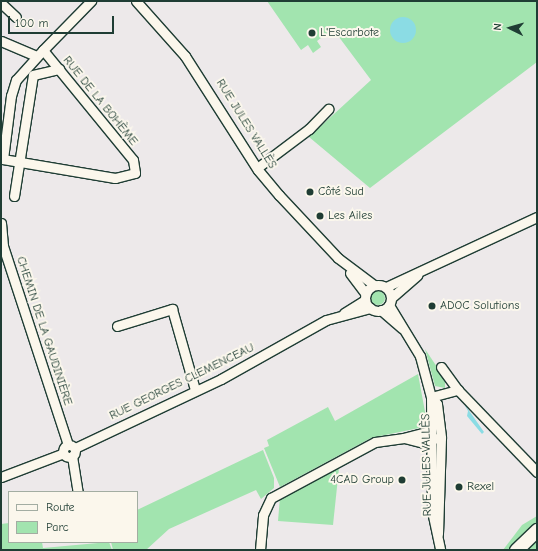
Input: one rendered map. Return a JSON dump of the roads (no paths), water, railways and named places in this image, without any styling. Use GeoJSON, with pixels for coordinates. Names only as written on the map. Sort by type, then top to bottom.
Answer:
{"type":"FeatureCollection","features":[{"type":"Feature","properties":{"kind":"highway"},"geometry":{"type":"LineString","coordinates":[[516,550],[537,530]]}},
{"type":"Feature","properties":{"kind":"street"},"geometry":{"type":"LineString","coordinates":[[20,162],[3,159],[11,96],[16,80],[90,1]]}},
{"type":"Feature","properties":{"kind":"street","name":"RUE JULES VALLÈS"},"geometry":{"type":"LineString","coordinates":[[136,1],[201,77],[257,168],[338,258],[366,297],[370,308]]}},
{"type":"Feature","properties":{"kind":"street"},"geometry":{"type":"LineString","coordinates":[[1,4],[16,17]]}},
{"type":"Feature","properties":{"kind":"street"},"geometry":{"type":"LineString","coordinates":[[1,41],[40,53]]}},
{"type":"Feature","properties":{"kind":"street","name":"RUE DE LA BOHÈME"},"geometry":{"type":"LineString","coordinates":[[20,162],[115,178],[130,176],[136,169],[59,69],[40,53]]}},
{"type":"Feature","properties":{"kind":"street"},"geometry":{"type":"LineString","coordinates":[[14,196],[33,75],[59,69]]}},
{"type":"Feature","properties":{"kind":"street"},"geometry":{"type":"LineString","coordinates":[[257,168],[309,129],[328,109]]}},
{"type":"Feature","properties":{"kind":"street"},"geometry":{"type":"LineString","coordinates":[[374,285],[386,287],[537,217]]}},
{"type":"Feature","properties":{"kind":"street","name":"CHEMIN DE LA GAUDINIÈRE"},"geometry":{"type":"LineString","coordinates":[[1,224],[3,246],[70,451],[78,491]]}},
{"type":"Feature","properties":{"kind":"street","name":"RUE JULES VALLÈS"},"geometry":{"type":"LineString","coordinates":[[338,258],[374,285]]}},
{"type":"Feature","properties":{"kind":"street"},"geometry":{"type":"LineString","coordinates":[[370,308],[387,304],[420,271]]}},
{"type":"Feature","properties":{"kind":"street","name":"RUE GEORGES CLEMENCEAU"},"geometry":{"type":"LineString","coordinates":[[1,476],[70,451],[195,390],[341,315],[366,297],[374,285]]}},
{"type":"Feature","properties":{"kind":"street","name":"RUE JULES VALLÈS"},"geometry":{"type":"LineString","coordinates":[[386,287],[387,304],[420,356],[431,397],[437,404],[434,440],[440,550]]}},
{"type":"Feature","properties":{"kind":"street","name":"RUE GEORGES CLEMENCEAU"},"geometry":{"type":"LineString","coordinates":[[341,315],[370,308]]}},
{"type":"Feature","properties":{"kind":"street"},"geometry":{"type":"LineString","coordinates":[[117,326],[172,309],[195,390]]}},
{"type":"Feature","properties":{"kind":"street"},"geometry":{"type":"LineString","coordinates":[[441,367],[458,390],[537,472]]}},
{"type":"Feature","properties":{"kind":"street","name":"RUE JULES VALLÈS"},"geometry":{"type":"LineString","coordinates":[[431,397],[458,390]]}},
{"type":"Feature","properties":{"kind":"street"},"geometry":{"type":"LineString","coordinates":[[260,550],[264,516],[271,498],[375,442],[404,438],[426,432],[434,440]]}},
{"type":"Feature","properties":{"kind":"water"},"geometry":{"type":"Polygon","coordinates":[[[403,17],[412,21],[416,30],[412,39],[403,43],[394,39],[390,30],[394,21],[403,17]]]}},
{"type":"Feature","properties":{"kind":"water"},"geometry":{"type":"Polygon","coordinates":[[[463,402],[484,432],[482,434],[467,416],[468,411],[463,402]]]}},
{"type":"Feature","properties":{"kind":"place","name":"L'Escarbote"},"geometry":{"type":"Point","coordinates":[312,33]}},
{"type":"Feature","properties":{"kind":"place","name":"Côté Sud"},"geometry":{"type":"Point","coordinates":[310,192]}},
{"type":"Feature","properties":{"kind":"place","name":"Les Ailes"},"geometry":{"type":"Point","coordinates":[320,216]}},
{"type":"Feature","properties":{"kind":"place","name":"ADOC Solutions"},"geometry":{"type":"Point","coordinates":[432,306]}},
{"type":"Feature","properties":{"kind":"place","name":"4CAD Group"},"geometry":{"type":"Point","coordinates":[402,480]}},
{"type":"Feature","properties":{"kind":"place","name":"Rexel"},"geometry":{"type":"Point","coordinates":[459,487]}}]}
